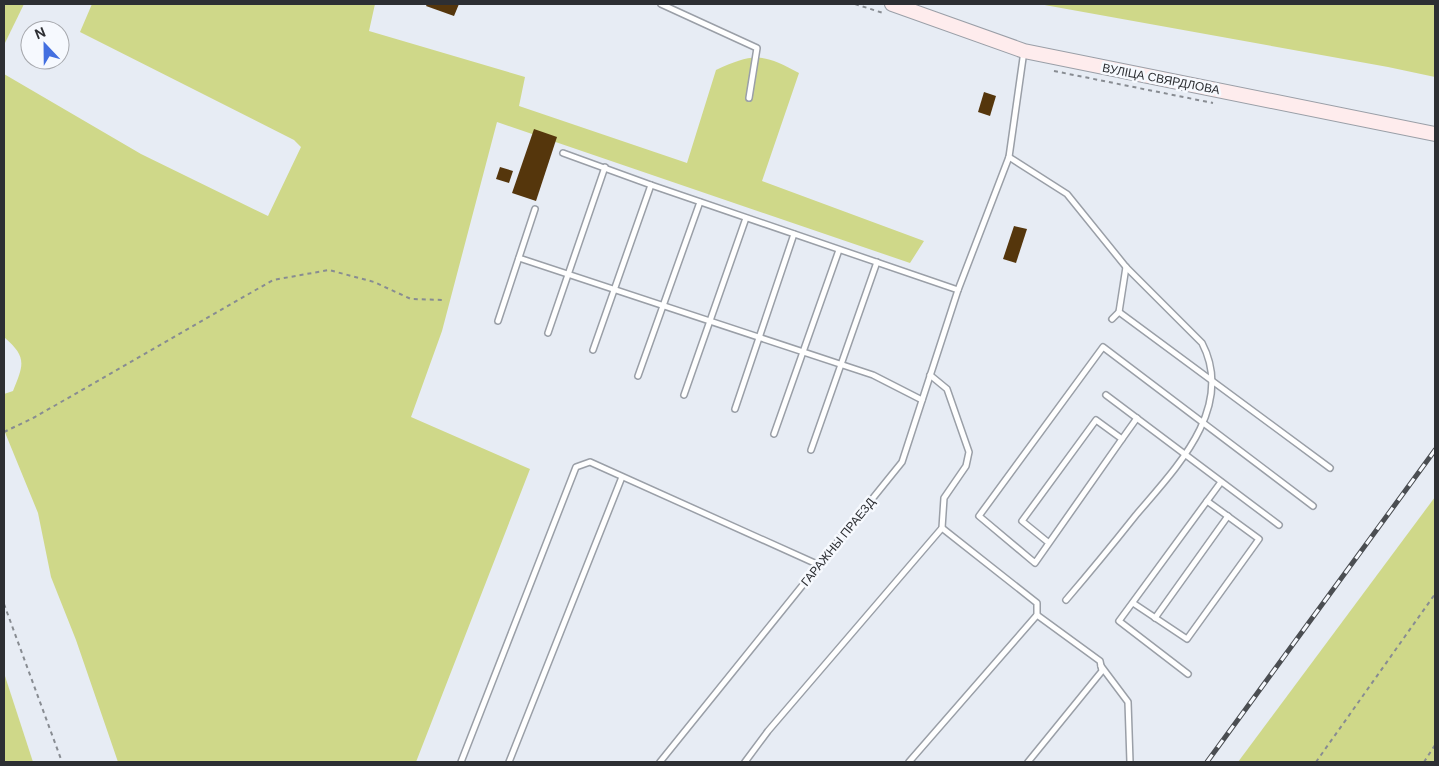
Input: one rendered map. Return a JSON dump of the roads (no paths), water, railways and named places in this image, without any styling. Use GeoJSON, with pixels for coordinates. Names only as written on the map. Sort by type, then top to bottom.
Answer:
{"type":"FeatureCollection","features":[{"type":"Feature","properties":{"kind":"main road","name":"ВУЛІЦА СВЯРДЛОВА"},"geometry":{"type":"LineString","coordinates":[[892,4],[1024,51],[1435,134]]}},
{"type":"Feature","properties":{"kind":"lane"},"geometry":{"type":"LineString","coordinates":[[661,4],[757,48],[749,98]]}},
{"type":"Feature","properties":{"kind":"lane","name":"ГАРАЖНЫ ПРАЕЗД"},"geometry":{"type":"LineString","coordinates":[[660,762],[902,462],[958,290],[1009,157],[1024,51]]}},
{"type":"Feature","properties":{"kind":"lane"},"geometry":{"type":"LineString","coordinates":[[563,153],[958,290]]}},
{"type":"Feature","properties":{"kind":"lane"},"geometry":{"type":"LineString","coordinates":[[1009,157],[1067,194],[1126,268],[1202,343],[1211,359],[1213,382],[1203,423],[1186,455],[1066,600]]}},
{"type":"Feature","properties":{"kind":"lane"},"geometry":{"type":"LineString","coordinates":[[548,333],[605,167]]}},
{"type":"Feature","properties":{"kind":"lane"},"geometry":{"type":"LineString","coordinates":[[593,350],[651,185]]}},
{"type":"Feature","properties":{"kind":"lane"},"geometry":{"type":"LineString","coordinates":[[638,376],[700,202]]}},
{"type":"Feature","properties":{"kind":"lane"},"geometry":{"type":"LineString","coordinates":[[498,321],[535,209]]}},
{"type":"Feature","properties":{"kind":"lane"},"geometry":{"type":"LineString","coordinates":[[684,395],[746,218]]}},
{"type":"Feature","properties":{"kind":"lane"},"geometry":{"type":"LineString","coordinates":[[735,409],[794,234]]}},
{"type":"Feature","properties":{"kind":"lane"},"geometry":{"type":"LineString","coordinates":[[774,434],[839,250]]}},
{"type":"Feature","properties":{"kind":"lane"},"geometry":{"type":"LineString","coordinates":[[519,258],[570,273],[873,375],[922,400]]}},
{"type":"Feature","properties":{"kind":"lane"},"geometry":{"type":"LineString","coordinates":[[811,450],[876,262]]}},
{"type":"Feature","properties":{"kind":"lane"},"geometry":{"type":"LineString","coordinates":[[1112,319],[1119,312],[1126,268]]}},
{"type":"Feature","properties":{"kind":"lane"},"geometry":{"type":"LineString","coordinates":[[1119,312],[1330,468]]}},
{"type":"Feature","properties":{"kind":"lane"},"geometry":{"type":"LineString","coordinates":[[1137,418],[1036,563],[979,516],[1102,347],[1313,506]]}},
{"type":"Feature","properties":{"kind":"lane"},"geometry":{"type":"LineString","coordinates":[[745,762],[768,731],[942,528],[944,498],[966,466],[969,452],[947,389],[930,375]]}},
{"type":"Feature","properties":{"kind":"lane"},"geometry":{"type":"LineString","coordinates":[[1106,395],[1279,525]]}},
{"type":"Feature","properties":{"kind":"lane"},"geometry":{"type":"LineString","coordinates":[[1049,543],[1022,521],[1096,420],[1122,439]]}},
{"type":"Feature","properties":{"kind":"lane"},"geometry":{"type":"LineString","coordinates":[[461,762],[576,468],[590,462],[819,565]]}},
{"type":"Feature","properties":{"kind":"lane"},"geometry":{"type":"LineString","coordinates":[[509,762],[622,477]]}},
{"type":"Feature","properties":{"kind":"lane"},"geometry":{"type":"LineString","coordinates":[[1188,674],[1120,621],[1221,482]]}},
{"type":"Feature","properties":{"kind":"lane"},"geometry":{"type":"LineString","coordinates":[[1133,603],[1187,639],[1259,539],[1207,501]]}},
{"type":"Feature","properties":{"kind":"lane"},"geometry":{"type":"LineString","coordinates":[[1155,618],[1228,516]]}},
{"type":"Feature","properties":{"kind":"lane"},"geometry":{"type":"LineString","coordinates":[[909,762],[1037,615],[1036,603],[942,528]]}},
{"type":"Feature","properties":{"kind":"lane"},"geometry":{"type":"LineString","coordinates":[[1028,762],[1102,671],[1100,661],[1037,615]]}},
{"type":"Feature","properties":{"kind":"lane"},"geometry":{"type":"LineString","coordinates":[[1101,666],[1128,702],[1130,762]]}},
{"type":"Feature","properties":{"kind":"railway"},"geometry":{"type":"LineString","coordinates":[[1207,762],[1435,450]]}}]}
